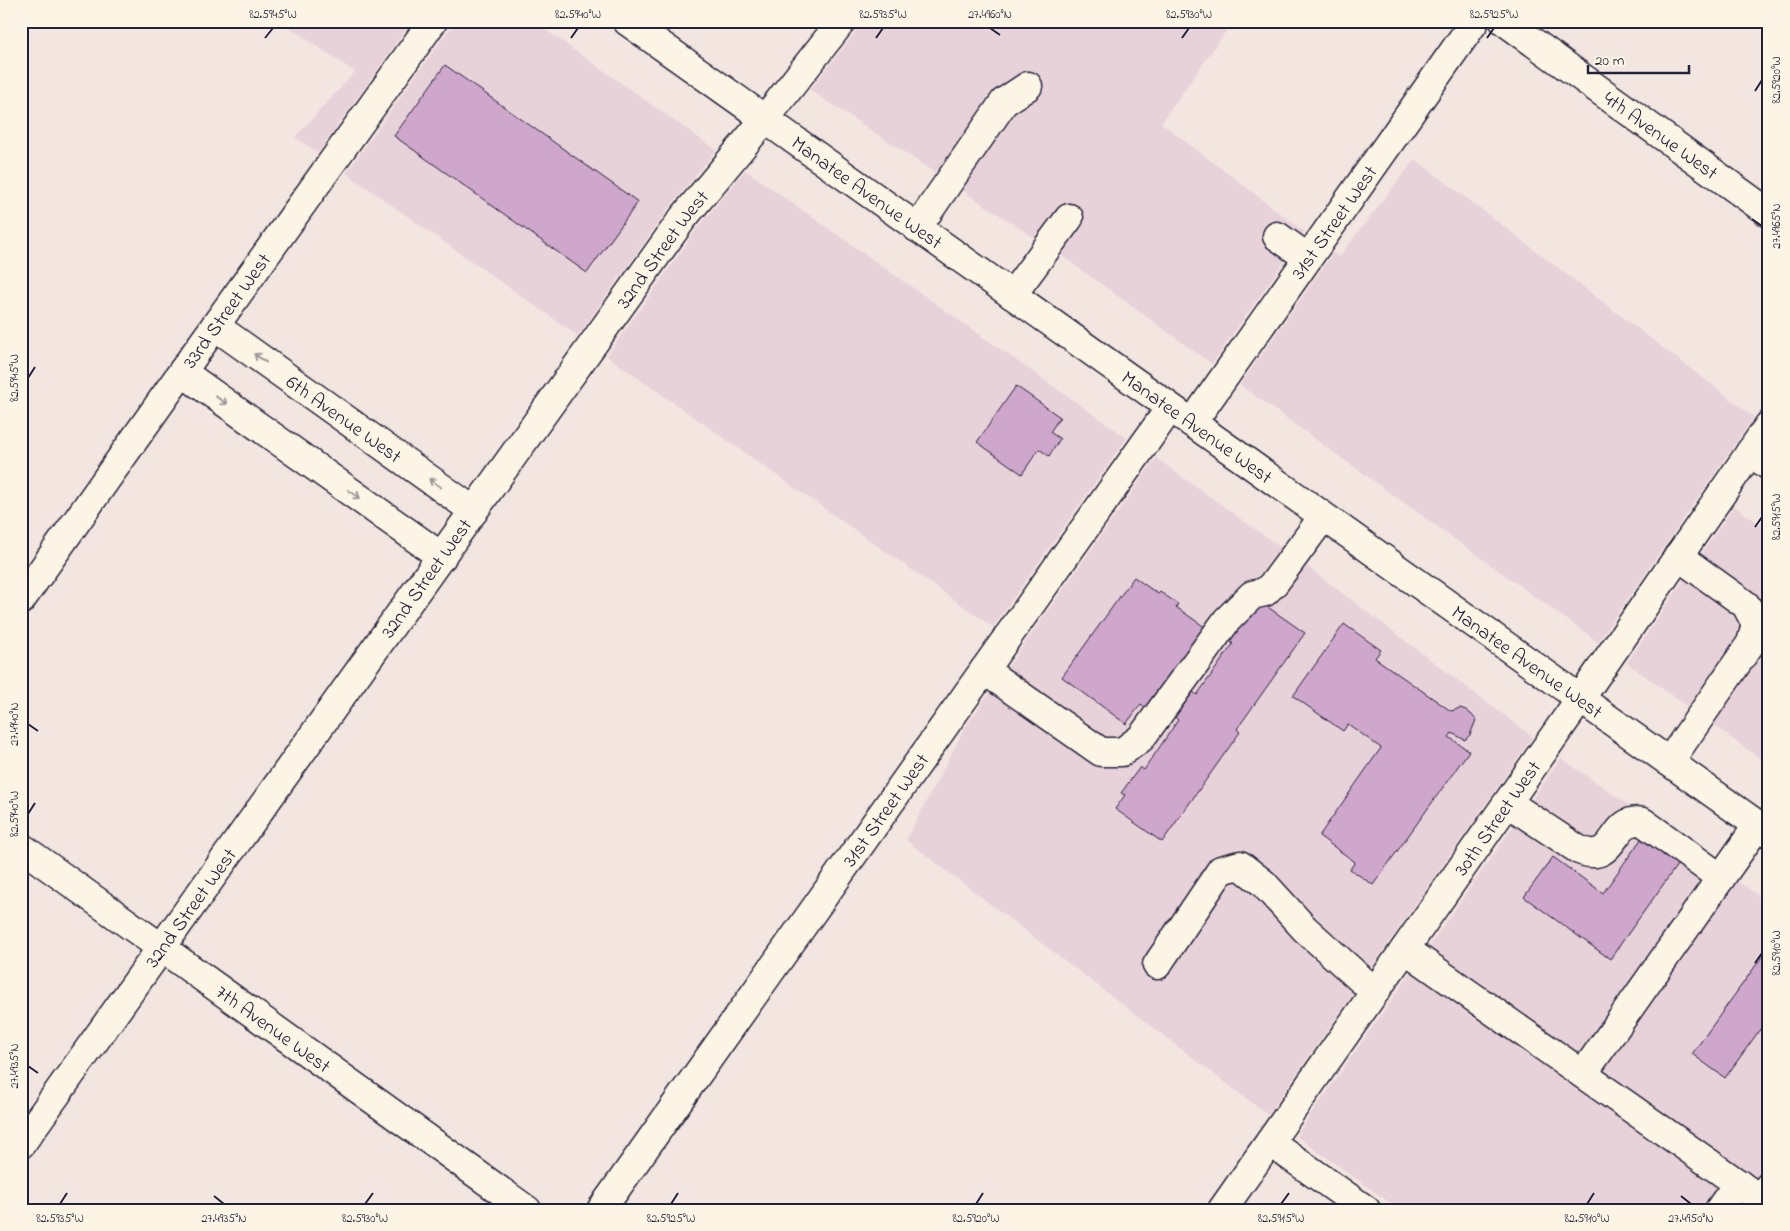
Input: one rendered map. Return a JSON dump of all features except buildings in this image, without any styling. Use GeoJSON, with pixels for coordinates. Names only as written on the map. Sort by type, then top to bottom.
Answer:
{"type":"FeatureCollection","features":[{"type":"Feature","properties":{"kind":"street","name":"33rd Street West"},"geometry":{"type":"LineString","coordinates":[[21,600],[433,21]]}},
{"type":"Feature","properties":{"kind":"street","name":"Manatee Avenue West"},"geometry":{"type":"LineString","coordinates":[[627,21],[1764,829]]}},
{"type":"Feature","properties":{"kind":"street","name":"32nd Street West"},"geometry":{"type":"LineString","coordinates":[[21,1144],[683,218],[765,119],[842,21]]}},
{"type":"Feature","properties":{"kind":"street","name":"31st Street West"},"geometry":{"type":"LineString","coordinates":[[601,1210],[984,670],[1181,416],[1308,258],[1475,21]]}},
{"type":"Feature","properties":{"kind":"street","name":"4th Avenue West"},"geometry":{"type":"LineString","coordinates":[[1504,21],[1769,213]]}},
{"type":"Feature","properties":{"kind":"street"},"geometry":{"type":"LineString","coordinates":[[917,228],[1004,102],[1028,86]]}},
{"type":"Feature","properties":{"kind":"street"},"geometry":{"type":"LineString","coordinates":[[1012,295],[1069,218]]}},
{"type":"Feature","properties":{"kind":"street"},"geometry":{"type":"LineString","coordinates":[[1277,236],[1308,258]]}},
{"type":"Feature","properties":{"kind":"street","name":"6th Avenue West"},"geometry":{"type":"LineString","coordinates":[[215,326],[474,511]]}},
{"type":"Feature","properties":{"kind":"street"},"geometry":{"type":"LineString","coordinates":[[182,372],[442,557]]}},
{"type":"Feature","properties":{"kind":"street","name":"30th Street West"},"geometry":{"type":"LineString","coordinates":[[1222,1210],[1508,803],[1678,556],[1759,459],[1769,426]]}},
{"type":"Feature","properties":{"kind":"street"},"geometry":{"type":"LineString","coordinates":[[984,670],[1101,752],[1122,752],[1141,738],[1236,610],[1252,595],[1265,592],[1275,582],[1323,517]]}},
{"type":"Feature","properties":{"kind":"street"},"geometry":{"type":"LineString","coordinates":[[1669,762],[1751,643],[1756,624],[1746,605],[1678,556]]}},
{"type":"Feature","properties":{"kind":"street"},"geometry":{"type":"LineString","coordinates":[[1508,803],[1579,850],[1589,854],[1605,849],[1627,822],[1634,820],[1643,822],[1721,878]]}},
{"type":"Feature","properties":{"kind":"street"},"geometry":{"type":"LineString","coordinates":[[1583,1074],[1721,878],[1764,829]]}},
{"type":"Feature","properties":{"kind":"street","name":"7th Avenue West"},"geometry":{"type":"LineString","coordinates":[[21,847],[527,1210]]}},
{"type":"Feature","properties":{"kind":"street"},"geometry":{"type":"LineString","coordinates":[[1157,966],[1221,870],[1240,865],[1263,883],[1305,929],[1375,992]]}},
{"type":"Feature","properties":{"kind":"street"},"geometry":{"type":"LineString","coordinates":[[1405,949],[1760,1199],[1769,1186]]}},
{"type":"Feature","properties":{"kind":"street"},"geometry":{"type":"LineString","coordinates":[[1270,1142],[1366,1210]]}},
{"type":"Feature","properties":{"kind":"street"},"geometry":{"type":"LineString","coordinates":[[1719,1210],[1738,1184]]}},
{"type":"Feature","properties":{"kind":"shaded area"},"geometry":{"type":"Polygon","coordinates":[[[280,21],[412,21],[318,153],[295,137],[355,72],[280,21]]]}},
{"type":"Feature","properties":{"kind":"shaded area"},"geometry":{"type":"Polygon","coordinates":[[[455,21],[533,21],[716,150],[669,208],[578,336],[346,173],[455,21]]]}},
{"type":"Feature","properties":{"kind":"shaded area"},"geometry":{"type":"Polygon","coordinates":[[[864,21],[1233,21],[1161,123],[1305,232],[1212,364],[1065,258],[810,90],[864,21]]]}},
{"type":"Feature","properties":{"kind":"shaded area"},"geometry":{"type":"Polygon","coordinates":[[[1415,159],[1754,417],[1598,642],[1240,385],[1333,253],[1339,257],[1415,159]]]}},
{"type":"Feature","properties":{"kind":"shaded area"},"geometry":{"type":"Polygon","coordinates":[[[745,170],[1127,438],[993,627],[607,356],[697,229],[745,170]]]}},
{"type":"Feature","properties":{"kind":"shaded area"},"geometry":{"type":"Polygon","coordinates":[[[1156,458],[1305,565],[1533,737],[1268,1115],[906,840],[966,726],[1156,458]]]}},
{"type":"Feature","properties":{"kind":"shaded area"},"geometry":{"type":"Polygon","coordinates":[[[1734,506],[1769,530],[1769,765],[1627,663],[1734,506]]]}},
{"type":"Feature","properties":{"kind":"shaded area"},"geometry":{"type":"Polygon","coordinates":[[[1561,758],[1769,903],[1769,1210],[1400,1210],[1296,1136],[1561,758]]]}}]}
